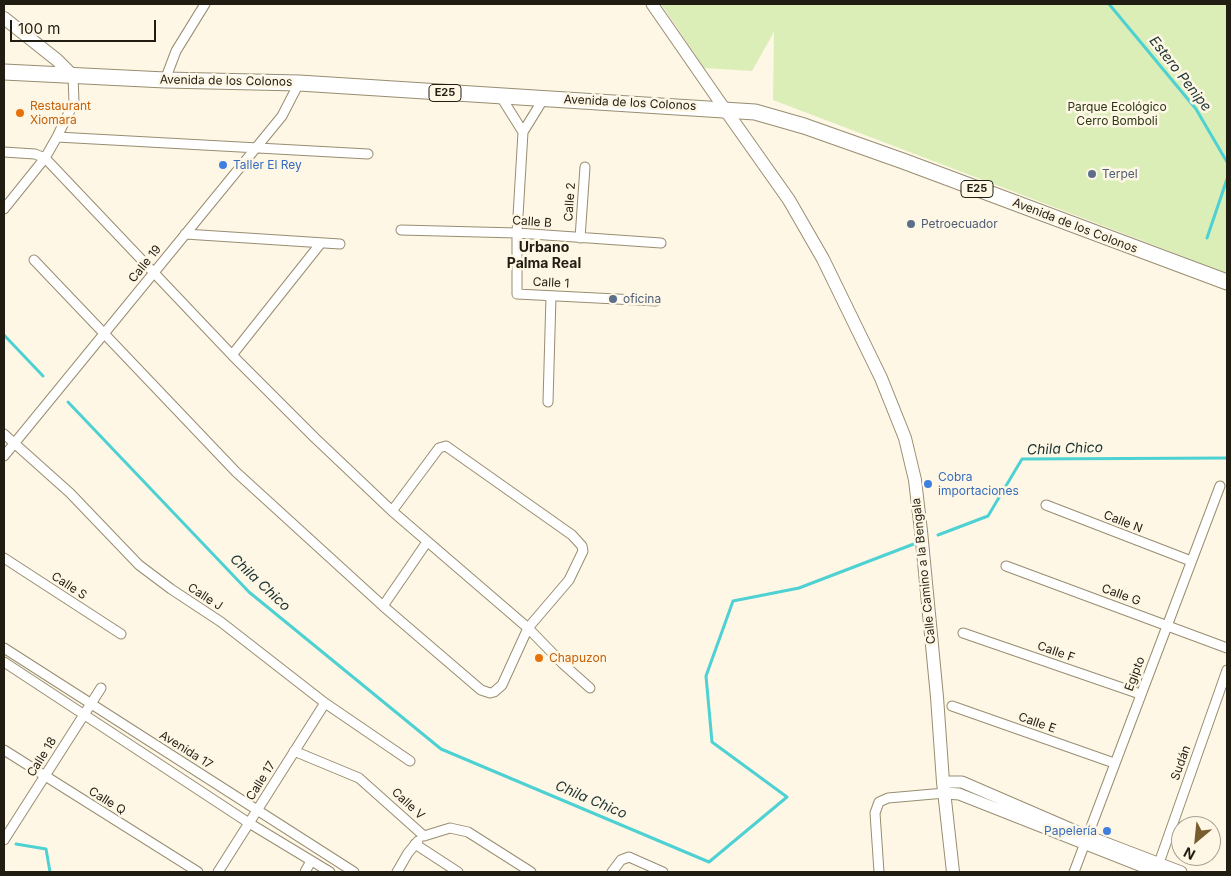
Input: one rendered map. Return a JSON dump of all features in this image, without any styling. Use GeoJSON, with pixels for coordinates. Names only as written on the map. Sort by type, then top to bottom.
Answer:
{"type":"FeatureCollection","features":[{"type":"Feature","properties":{"kind":"highway","name":"Avenida de los Colonos"},"geometry":{"type":"LineString","coordinates":[[4,72],[165,80],[299,83],[501,97],[724,108],[756,112],[813,129],[1227,282]]}},
{"type":"Feature","properties":{"kind":"main road"},"geometry":{"type":"LineString","coordinates":[[4,18],[57,60],[73,76]]}},
{"type":"Feature","properties":{"kind":"main road","name":"Calle Camino a la Bengala"},"geometry":{"type":"LineString","coordinates":[[724,108],[789,200],[823,259],[881,378],[905,438],[915,480],[921,531],[937,697],[941,790],[953,872]]}},
{"type":"Feature","properties":{"kind":"street"},"geometry":{"type":"LineString","coordinates":[[165,80],[176,52],[205,4]]}},
{"type":"Feature","properties":{"kind":"street"},"geometry":{"type":"LineString","coordinates":[[652,4],[724,108]]}},
{"type":"Feature","properties":{"kind":"street"},"geometry":{"type":"LineString","coordinates":[[4,209],[45,158],[57,137],[74,102],[73,76]]}},
{"type":"Feature","properties":{"kind":"street","name":"Calle 19"},"geometry":{"type":"LineString","coordinates":[[4,456],[282,116],[299,83]]}},
{"type":"Feature","properties":{"kind":"street"},"geometry":{"type":"LineString","coordinates":[[501,97],[523,132]]}},
{"type":"Feature","properties":{"kind":"street","name":"Calle 1"},"geometry":{"type":"LineString","coordinates":[[544,98],[523,132],[517,233],[518,294],[656,301]]}},
{"type":"Feature","properties":{"kind":"street"},"geometry":{"type":"LineString","coordinates":[[57,137],[368,154]]}},
{"type":"Feature","properties":{"kind":"street"},"geometry":{"type":"LineString","coordinates":[[4,152],[34,154],[45,158],[232,355],[392,511],[528,628],[562,664],[590,688]]}},
{"type":"Feature","properties":{"kind":"street","name":"Calle 2"},"geometry":{"type":"LineString","coordinates":[[580,238],[585,167]]}},
{"type":"Feature","properties":{"kind":"street","name":"Calle B"},"geometry":{"type":"LineString","coordinates":[[402,230],[517,233],[661,243]]}},
{"type":"Feature","properties":{"kind":"street"},"geometry":{"type":"LineString","coordinates":[[186,234],[340,244]]}},
{"type":"Feature","properties":{"kind":"street"},"geometry":{"type":"LineString","coordinates":[[232,355],[321,243]]}},
{"type":"Feature","properties":{"kind":"street"},"geometry":{"type":"LineString","coordinates":[[34,260],[236,472],[383,606],[481,690],[490,693],[502,685],[528,628],[569,580],[583,551],[582,546],[576,539],[446,446],[439,448],[392,511]]}},
{"type":"Feature","properties":{"kind":"street"},"geometry":{"type":"LineString","coordinates":[[548,402],[551,296]]}},
{"type":"Feature","properties":{"kind":"street","name":"Calle J"},"geometry":{"type":"LineString","coordinates":[[4,434],[70,492],[139,565],[171,590],[221,622],[325,703],[410,761]]}},
{"type":"Feature","properties":{"kind":"street","name":"Egipto"},"geometry":{"type":"LineString","coordinates":[[1074,872],[1220,486]]}},
{"type":"Feature","properties":{"kind":"street","name":"Calle N"},"geometry":{"type":"LineString","coordinates":[[1046,505],[1191,561]]}},
{"type":"Feature","properties":{"kind":"street"},"geometry":{"type":"LineString","coordinates":[[383,606],[427,542]]}},
{"type":"Feature","properties":{"kind":"street","name":"Calle S"},"geometry":{"type":"LineString","coordinates":[[4,558],[121,634]]}},
{"type":"Feature","properties":{"kind":"street","name":"Calle G"},"geometry":{"type":"LineString","coordinates":[[1006,566],[1227,648]]}},
{"type":"Feature","properties":{"kind":"street","name":"Calle F"},"geometry":{"type":"LineString","coordinates":[[963,633],[1140,694]]}},
{"type":"Feature","properties":{"kind":"street","name":"Avenida 17"},"geometry":{"type":"LineString","coordinates":[[4,648],[354,872]]}},
{"type":"Feature","properties":{"kind":"street"},"geometry":{"type":"LineString","coordinates":[[4,662],[249,823],[330,872]]}},
{"type":"Feature","properties":{"kind":"street","name":"Sudán"},"geometry":{"type":"LineString","coordinates":[[1158,868],[1227,670]]}},
{"type":"Feature","properties":{"kind":"street","name":"Calle 18"},"geometry":{"type":"LineString","coordinates":[[4,840],[100,688]]}},
{"type":"Feature","properties":{"kind":"street","name":"Calle 17"},"geometry":{"type":"LineString","coordinates":[[218,872],[325,703]]}},
{"type":"Feature","properties":{"kind":"street","name":"Calle E"},"geometry":{"type":"LineString","coordinates":[[952,706],[1114,763]]}},
{"type":"Feature","properties":{"kind":"street","name":"Calle Q"},"geometry":{"type":"LineString","coordinates":[[4,750],[198,872]]}},
{"type":"Feature","properties":{"kind":"street","name":"Calle V"},"geometry":{"type":"LineString","coordinates":[[294,751],[359,778],[424,836],[450,828],[468,832],[531,872]]}},
{"type":"Feature","properties":{"kind":"street"},"geometry":{"type":"LineString","coordinates":[[879,872],[875,813],[877,805],[883,799],[941,790],[959,794],[1158,868],[1181,872]]}},
{"type":"Feature","properties":{"kind":"street"},"geometry":{"type":"LineString","coordinates":[[397,872],[415,844],[424,836]]}},
{"type":"Feature","properties":{"kind":"street"},"geometry":{"type":"LineString","coordinates":[[415,844],[458,872]]}},
{"type":"Feature","properties":{"kind":"street"},"geometry":{"type":"LineString","coordinates":[[612,872],[621,860],[629,857],[663,872]]}},
{"type":"Feature","properties":{"kind":"street"},"geometry":{"type":"LineString","coordinates":[[305,872],[312,861]]}},
{"type":"Feature","properties":{"kind":"green space","name":"Parque Ecológico Cerro Bomboli"},"geometry":{"type":"Polygon","coordinates":[[[661,4],[1227,4],[1227,273],[773,100],[774,32],[752,71],[704,68],[661,4]]]}},
{"type":"Feature","properties":{"kind":"waterway","name":"Estero Penipe"},"geometry":{"type":"LineString","coordinates":[[1109,4],[1196,109],[1227,162]]}},
{"type":"Feature","properties":{"kind":"waterway","name":"Estero Penipe"},"geometry":{"type":"LineString","coordinates":[[1207,238],[1227,179]]}},
{"type":"Feature","properties":{"kind":"waterway","name":"Chila Chico"},"geometry":{"type":"LineString","coordinates":[[4,335],[43,376]]}},
{"type":"Feature","properties":{"kind":"waterway","name":"Chila Chico"},"geometry":{"type":"LineString","coordinates":[[68,402],[249,592],[441,749],[709,862],[787,797],[712,742],[706,676],[733,601],[799,588],[919,542]]}},
{"type":"Feature","properties":{"kind":"waterway","name":"Chila Chico"},"geometry":{"type":"LineString","coordinates":[[938,535],[988,516],[1022,459],[1227,458]]}},
{"type":"Feature","properties":{"kind":"waterway"},"geometry":{"type":"LineString","coordinates":[[16,844],[46,849],[50,872]]}},
{"type":"Feature","properties":{"kind":"place","name":"Restaurant Xiomara"},"geometry":{"type":"Point","coordinates":[20,113]}},
{"type":"Feature","properties":{"kind":"place","name":"Taller El Rey"},"geometry":{"type":"Point","coordinates":[223,165]}},
{"type":"Feature","properties":{"kind":"place","name":"Terpel"},"geometry":{"type":"Point","coordinates":[1092,174]}},
{"type":"Feature","properties":{"kind":"place","name":"Petroecuador"},"geometry":{"type":"Point","coordinates":[911,224]}},
{"type":"Feature","properties":{"kind":"place","name":"oficina"},"geometry":{"type":"Point","coordinates":[613,299]}},
{"type":"Feature","properties":{"kind":"place","name":"Cobra importaciones"},"geometry":{"type":"Point","coordinates":[928,484]}},
{"type":"Feature","properties":{"kind":"place","name":"Chapuzon"},"geometry":{"type":"Point","coordinates":[539,658]}},
{"type":"Feature","properties":{"kind":"place","name":"Papelería"},"geometry":{"type":"Point","coordinates":[1107,831]}},
{"type":"Feature","properties":{"kind":"district","name":"Urbano Palma Real"},"geometry":{"type":"Point","coordinates":[544,256]}}]}
